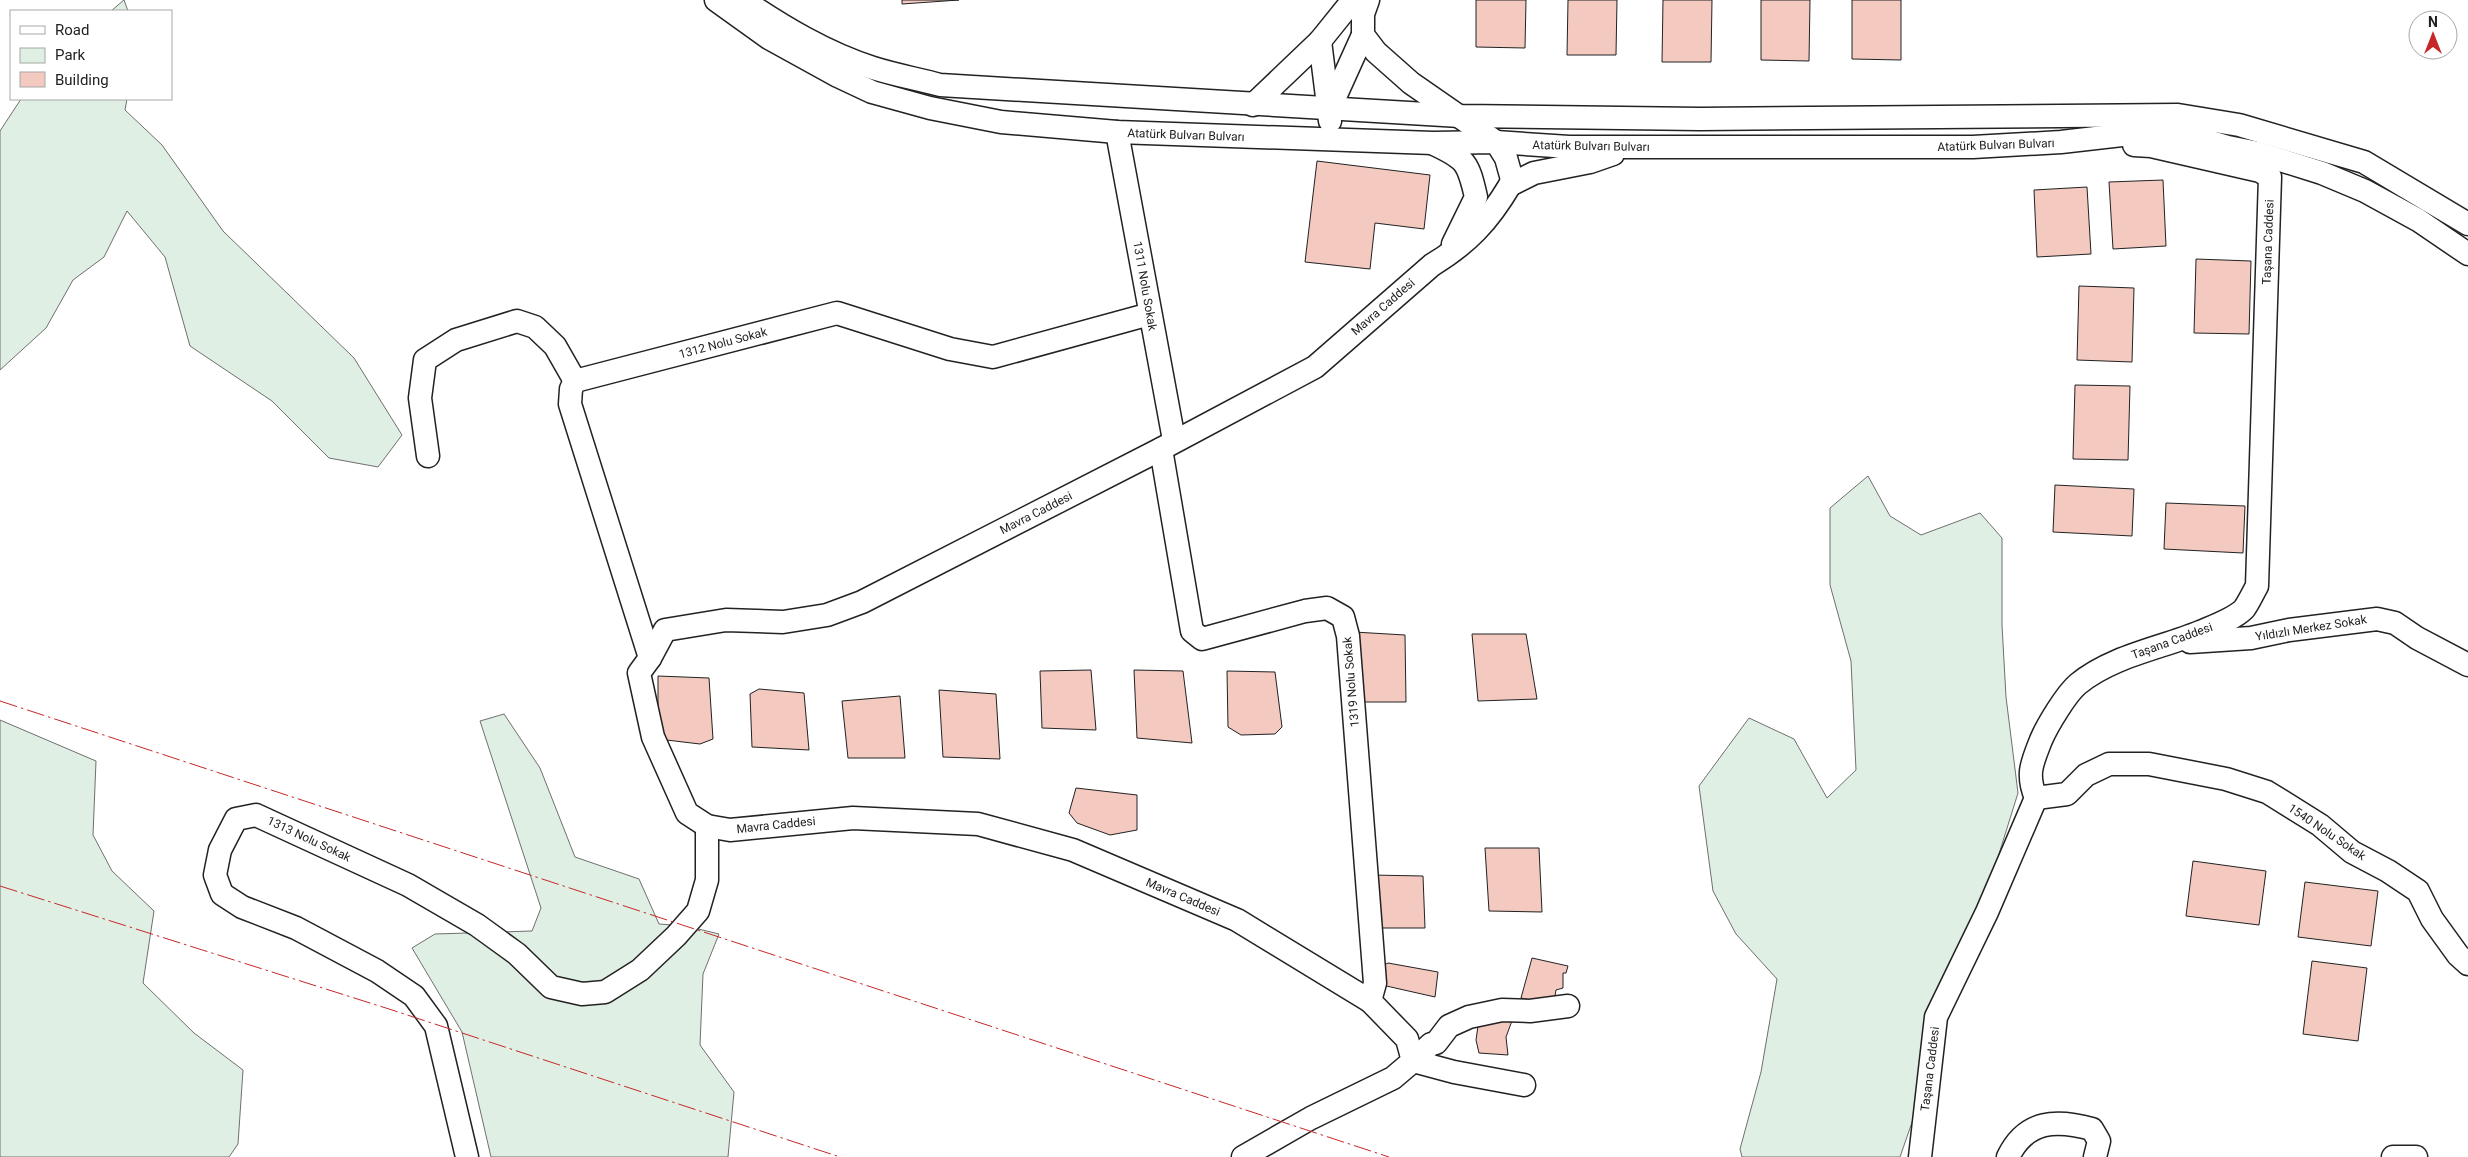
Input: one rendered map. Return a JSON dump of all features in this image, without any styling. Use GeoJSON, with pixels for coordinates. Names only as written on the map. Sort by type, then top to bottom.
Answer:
{"type":"FeatureCollection","features":[{"type":"Feature","properties":{"kind":"street","name":"Atatürk Bulvarı Bulvarı"},"geometry":{"type":"LineString","coordinates":[[716,0],[769,38],[838,76],[872,92],[930,108],[1001,122],[1117,132],[1433,143],[1496,142],[1570,147],[1973,147],[2061,142],[2148,132],[2187,136],[2258,153],[2322,173],[2365,191],[2418,220],[2468,254]]}},
{"type":"Feature","properties":{"kind":"street"},"geometry":{"type":"LineString","coordinates":[[743,0],[776,22],[830,51],[872,68],[940,85],[1460,116],[1700,119],[2178,115],[2239,125],[2364,162],[2468,224]]}},
{"type":"Feature","properties":{"kind":"street"},"geometry":{"type":"LineString","coordinates":[[1253,105],[1320,41],[1353,0]]}},
{"type":"Feature","properties":{"kind":"street"},"geometry":{"type":"LineString","coordinates":[[1330,108],[1363,35],[1363,14],[1368,0]]}},
{"type":"Feature","properties":{"kind":"street"},"geometry":{"type":"LineString","coordinates":[[1363,35],[1376,52],[1396,71],[1496,142],[1506,158],[1511,171],[1513,183],[1510,185]]}},
{"type":"Feature","properties":{"kind":"street"},"geometry":{"type":"LineString","coordinates":[[1320,41],[1330,108],[1330,140]]}},
{"type":"Feature","properties":{"kind":"street","name":"1311 Nolu Sokak"},"geometry":{"type":"LineString","coordinates":[[1117,132],[1150,314],[1168,445]]}},
{"type":"Feature","properties":{"kind":"street","name":"Taşana Caddesi"},"geometry":{"type":"LineString","coordinates":[[1920,1157],[1936,1017],[1987,912],[2036,798],[2030,785],[2031,768],[2046,726],[2077,684],[2108,666],[2145,651],[2172,644],[2218,624],[2243,609],[2258,586],[2270,177],[2260,171],[2151,146],[2126,143],[2120,134]]}},
{"type":"Feature","properties":{"kind":"street","name":"Mavra Caddesi"},"geometry":{"type":"LineString","coordinates":[[1433,143],[1459,155],[1468,169],[1476,197],[1463,228],[1446,256]]}},
{"type":"Feature","properties":{"kind":"street"},"geometry":{"type":"LineString","coordinates":[[1510,185],[1534,173],[1590,162],[1632,147]]}},
{"type":"Feature","properties":{"kind":"street","name":"Mavra Caddesi"},"geometry":{"type":"LineString","coordinates":[[1413,1061],[1407,1039],[1370,1000],[1237,920],[1073,850],[978,824],[853,818],[730,830],[707,826],[686,813],[653,737],[639,673],[650,658],[664,630],[726,620],[784,622],[827,615],[862,602],[1168,445],[1315,367],[1432,265],[1446,256],[1484,224],[1494,212],[1510,185]]}},
{"type":"Feature","properties":{"kind":"street","name":"1312 Nolu Sokak"},"geometry":{"type":"LineString","coordinates":[[576,381],[837,313],[950,349],[994,357],[1150,314]]}},
{"type":"Feature","properties":{"kind":"street"},"geometry":{"type":"LineString","coordinates":[[428,456],[420,398],[425,360],[456,340],[517,320],[535,327],[554,346],[576,381],[571,389],[570,404],[650,658]]}},
{"type":"Feature","properties":{"kind":"street","name":"1319 Nolu Sokak"},"geometry":{"type":"LineString","coordinates":[[1168,445],[1192,631],[1202,639],[1306,610],[1328,608],[1343,617],[1348,636],[1375,983],[1370,1000]]}},
{"type":"Feature","properties":{"kind":"street","name":"Yıldızlı Merkez Sokak"},"geometry":{"type":"LineString","coordinates":[[2172,644],[2251,638],[2290,630],[2377,619],[2395,623],[2433,647],[2468,665]]}},
{"type":"Feature","properties":{"kind":"street","name":"1540 Nolu Sokak"},"geometry":{"type":"LineString","coordinates":[[2036,798],[2067,794],[2086,775],[2109,764],[2149,764],[2226,779],[2267,792],[2320,825],[2352,852],[2388,870],[2418,891],[2432,919],[2458,955],[2468,964]]}},
{"type":"Feature","properties":{"kind":"street","name":"1313 Nolu Sokak"},"geometry":{"type":"LineString","coordinates":[[467,1157],[436,1026],[414,996],[377,971],[296,928],[242,907],[222,894],[215,875],[220,850],[236,819],[256,815],[408,885],[477,925],[517,954],[551,987],[582,994],[605,992],[640,970],[676,936],[698,911],[707,880],[707,826]]}},
{"type":"Feature","properties":{"kind":"street"},"geometry":{"type":"LineString","coordinates":[[1243,1157],[1311,1118],[1393,1078],[1431,1044],[1436,1043],[1449,1026],[1469,1017],[1502,1010],[1530,1011],[1568,1006]]}},
{"type":"Feature","properties":{"kind":"street"},"geometry":{"type":"LineString","coordinates":[[1413,1061],[1454,1072],[1524,1085]]}},
{"type":"Feature","properties":{"kind":"street"},"geometry":{"type":"LineString","coordinates":[[2008,1157],[2014,1145],[2033,1129],[2049,1123],[2071,1123],[2092,1129],[2099,1141],[2095,1157]]}},
{"type":"Feature","properties":{"kind":"street"},"geometry":{"type":"LineString","coordinates":[[2393,1157],[2416,1157]]}},
{"type":"Feature","properties":{"kind":"green space"},"geometry":{"type":"Polygon","coordinates":[[[124,0],[128,10],[112,10],[124,0]]]}},
{"type":"Feature","properties":{"kind":"green space"},"geometry":{"type":"Polygon","coordinates":[[[20,100],[127,100],[125,110],[162,145],[223,231],[354,358],[402,435],[378,467],[329,458],[272,401],[190,346],[165,257],[127,211],[104,257],[73,280],[46,328],[0,370],[0,131],[20,100]]]}},
{"type":"Feature","properties":{"kind":"green space"},"geometry":{"type":"Polygon","coordinates":[[[1868,476],[1890,516],[1921,535],[1980,513],[2002,538],[2002,625],[2006,697],[2018,793],[1945,1027],[1900,1157],[1742,1157],[1740,1149],[1761,1072],[1777,979],[1736,934],[1713,891],[1699,786],[1749,718],[1794,739],[1827,798],[1856,770],[1851,661],[1830,585],[1830,508],[1868,476]]]}},
{"type":"Feature","properties":{"kind":"green space"},"geometry":{"type":"Polygon","coordinates":[[[504,714],[540,768],[575,857],[639,879],[659,924],[686,926],[719,934],[703,974],[700,1045],[734,1092],[728,1157],[491,1157],[462,1032],[412,948],[435,934],[532,931],[541,908],[480,721],[504,714]]]}},
{"type":"Feature","properties":{"kind":"green space"},"geometry":{"type":"Polygon","coordinates":[[[0,720],[96,761],[93,835],[112,871],[154,911],[143,983],[194,1033],[243,1070],[238,1144],[229,1157],[0,1157],[0,720]]]}},
{"type":"Feature","properties":{"kind":"building"},"geometry":{"type":"Polygon","coordinates":[[[902,0],[959,0],[902,4],[902,0]]]}},
{"type":"Feature","properties":{"kind":"building"},"geometry":{"type":"Polygon","coordinates":[[[1476,0],[1526,0],[1525,48],[1476,47],[1476,0]]]}},
{"type":"Feature","properties":{"kind":"building"},"geometry":{"type":"Polygon","coordinates":[[[1568,0],[1617,0],[1616,55],[1567,55],[1568,0]]]}},
{"type":"Feature","properties":{"kind":"building"},"geometry":{"type":"Polygon","coordinates":[[[1663,0],[1712,0],[1711,62],[1662,62],[1663,0]]]}},
{"type":"Feature","properties":{"kind":"building"},"geometry":{"type":"Polygon","coordinates":[[[1761,0],[1810,0],[1809,61],[1761,60],[1761,0]]]}},
{"type":"Feature","properties":{"kind":"building"},"geometry":{"type":"Polygon","coordinates":[[[1852,0],[1901,0],[1901,60],[1852,59],[1852,0]]]}},
{"type":"Feature","properties":{"kind":"building"},"geometry":{"type":"Polygon","coordinates":[[[1317,161],[1430,175],[1424,229],[1375,223],[1370,269],[1305,262],[1317,161]]]}},
{"type":"Feature","properties":{"kind":"building"},"geometry":{"type":"Polygon","coordinates":[[[2163,180],[2166,246],[2113,249],[2109,182],[2163,180]]]}},
{"type":"Feature","properties":{"kind":"building"},"geometry":{"type":"Polygon","coordinates":[[[2087,187],[2091,254],[2037,257],[2034,190],[2087,187]]]}},
{"type":"Feature","properties":{"kind":"building"},"geometry":{"type":"Polygon","coordinates":[[[2196,259],[2251,261],[2249,334],[2194,333],[2196,259]]]}},
{"type":"Feature","properties":{"kind":"building"},"geometry":{"type":"Polygon","coordinates":[[[2079,286],[2134,288],[2132,362],[2077,360],[2079,286]]]}},
{"type":"Feature","properties":{"kind":"building"},"geometry":{"type":"Polygon","coordinates":[[[2075,385],[2130,386],[2128,460],[2073,459],[2075,385]]]}},
{"type":"Feature","properties":{"kind":"building"},"geometry":{"type":"Polygon","coordinates":[[[2055,485],[2134,489],[2132,536],[2053,532],[2055,485]]]}},
{"type":"Feature","properties":{"kind":"building"},"geometry":{"type":"Polygon","coordinates":[[[2166,503],[2245,506],[2243,553],[2164,549],[2166,503]]]}},
{"type":"Feature","properties":{"kind":"building"},"geometry":{"type":"Polygon","coordinates":[[[1354,632],[1405,635],[1406,702],[1359,702],[1354,632]]]}},
{"type":"Feature","properties":{"kind":"building"},"geometry":{"type":"Polygon","coordinates":[[[1472,634],[1526,634],[1537,699],[1478,701],[1472,634]]]}},
{"type":"Feature","properties":{"kind":"building"},"geometry":{"type":"Polygon","coordinates":[[[1091,670],[1096,730],[1042,728],[1040,671],[1091,670]]]}},
{"type":"Feature","properties":{"kind":"building"},"geometry":{"type":"Polygon","coordinates":[[[1134,670],[1183,671],[1192,743],[1137,738],[1134,670]]]}},
{"type":"Feature","properties":{"kind":"building"},"geometry":{"type":"Polygon","coordinates":[[[1227,671],[1275,672],[1282,727],[1275,734],[1241,735],[1228,727],[1227,671]]]}},
{"type":"Feature","properties":{"kind":"building"},"geometry":{"type":"Polygon","coordinates":[[[658,676],[709,678],[713,739],[700,744],[658,739],[658,676]]]}},
{"type":"Feature","properties":{"kind":"building"},"geometry":{"type":"Polygon","coordinates":[[[759,689],[804,693],[809,750],[752,747],[750,694],[759,689]]]}},
{"type":"Feature","properties":{"kind":"building"},"geometry":{"type":"Polygon","coordinates":[[[939,690],[996,694],[1000,759],[943,757],[939,690]]]}},
{"type":"Feature","properties":{"kind":"building"},"geometry":{"type":"Polygon","coordinates":[[[900,696],[905,758],[848,758],[842,701],[900,696]]]}},
{"type":"Feature","properties":{"kind":"building"},"geometry":{"type":"Polygon","coordinates":[[[1076,788],[1137,795],[1137,830],[1110,835],[1077,823],[1069,813],[1076,788]]]}},
{"type":"Feature","properties":{"kind":"building"},"geometry":{"type":"Polygon","coordinates":[[[1485,848],[1539,848],[1542,912],[1489,911],[1485,848]]]}},
{"type":"Feature","properties":{"kind":"building"},"geometry":{"type":"Polygon","coordinates":[[[2193,861],[2266,871],[2259,925],[2186,916],[2193,861]]]}},
{"type":"Feature","properties":{"kind":"building"},"geometry":{"type":"Polygon","coordinates":[[[1371,875],[1423,876],[1425,928],[1375,928],[1371,875]]]}},
{"type":"Feature","properties":{"kind":"building"},"geometry":{"type":"Polygon","coordinates":[[[2305,882],[2378,891],[2371,946],[2298,937],[2305,882]]]}},
{"type":"Feature","properties":{"kind":"building"},"geometry":{"type":"Polygon","coordinates":[[[1532,958],[1568,966],[1566,973],[1563,973],[1563,988],[1556,990],[1555,996],[1540,1002],[1521,998],[1532,958]]]}},
{"type":"Feature","properties":{"kind":"building"},"geometry":{"type":"Polygon","coordinates":[[[2312,961],[2367,968],[2358,1041],[2303,1034],[2312,961]]]}},
{"type":"Feature","properties":{"kind":"building"},"geometry":{"type":"Polygon","coordinates":[[[1388,963],[1438,972],[1435,997],[1382,985],[1382,966],[1388,963]]]}},
{"type":"Feature","properties":{"kind":"building"},"geometry":{"type":"Polygon","coordinates":[[[1513,1018],[1506,1037],[1508,1055],[1479,1053],[1476,1040],[1479,1019],[1513,1018]]]}},
{"type":"Feature","properties":{"kind":"power"},"geometry":{"type":"LineString","coordinates":[[0,701],[1389,1157]]}},
{"type":"Feature","properties":{"kind":"power"},"geometry":{"type":"LineString","coordinates":[[0,886],[389,1009],[840,1157]]}}]}
